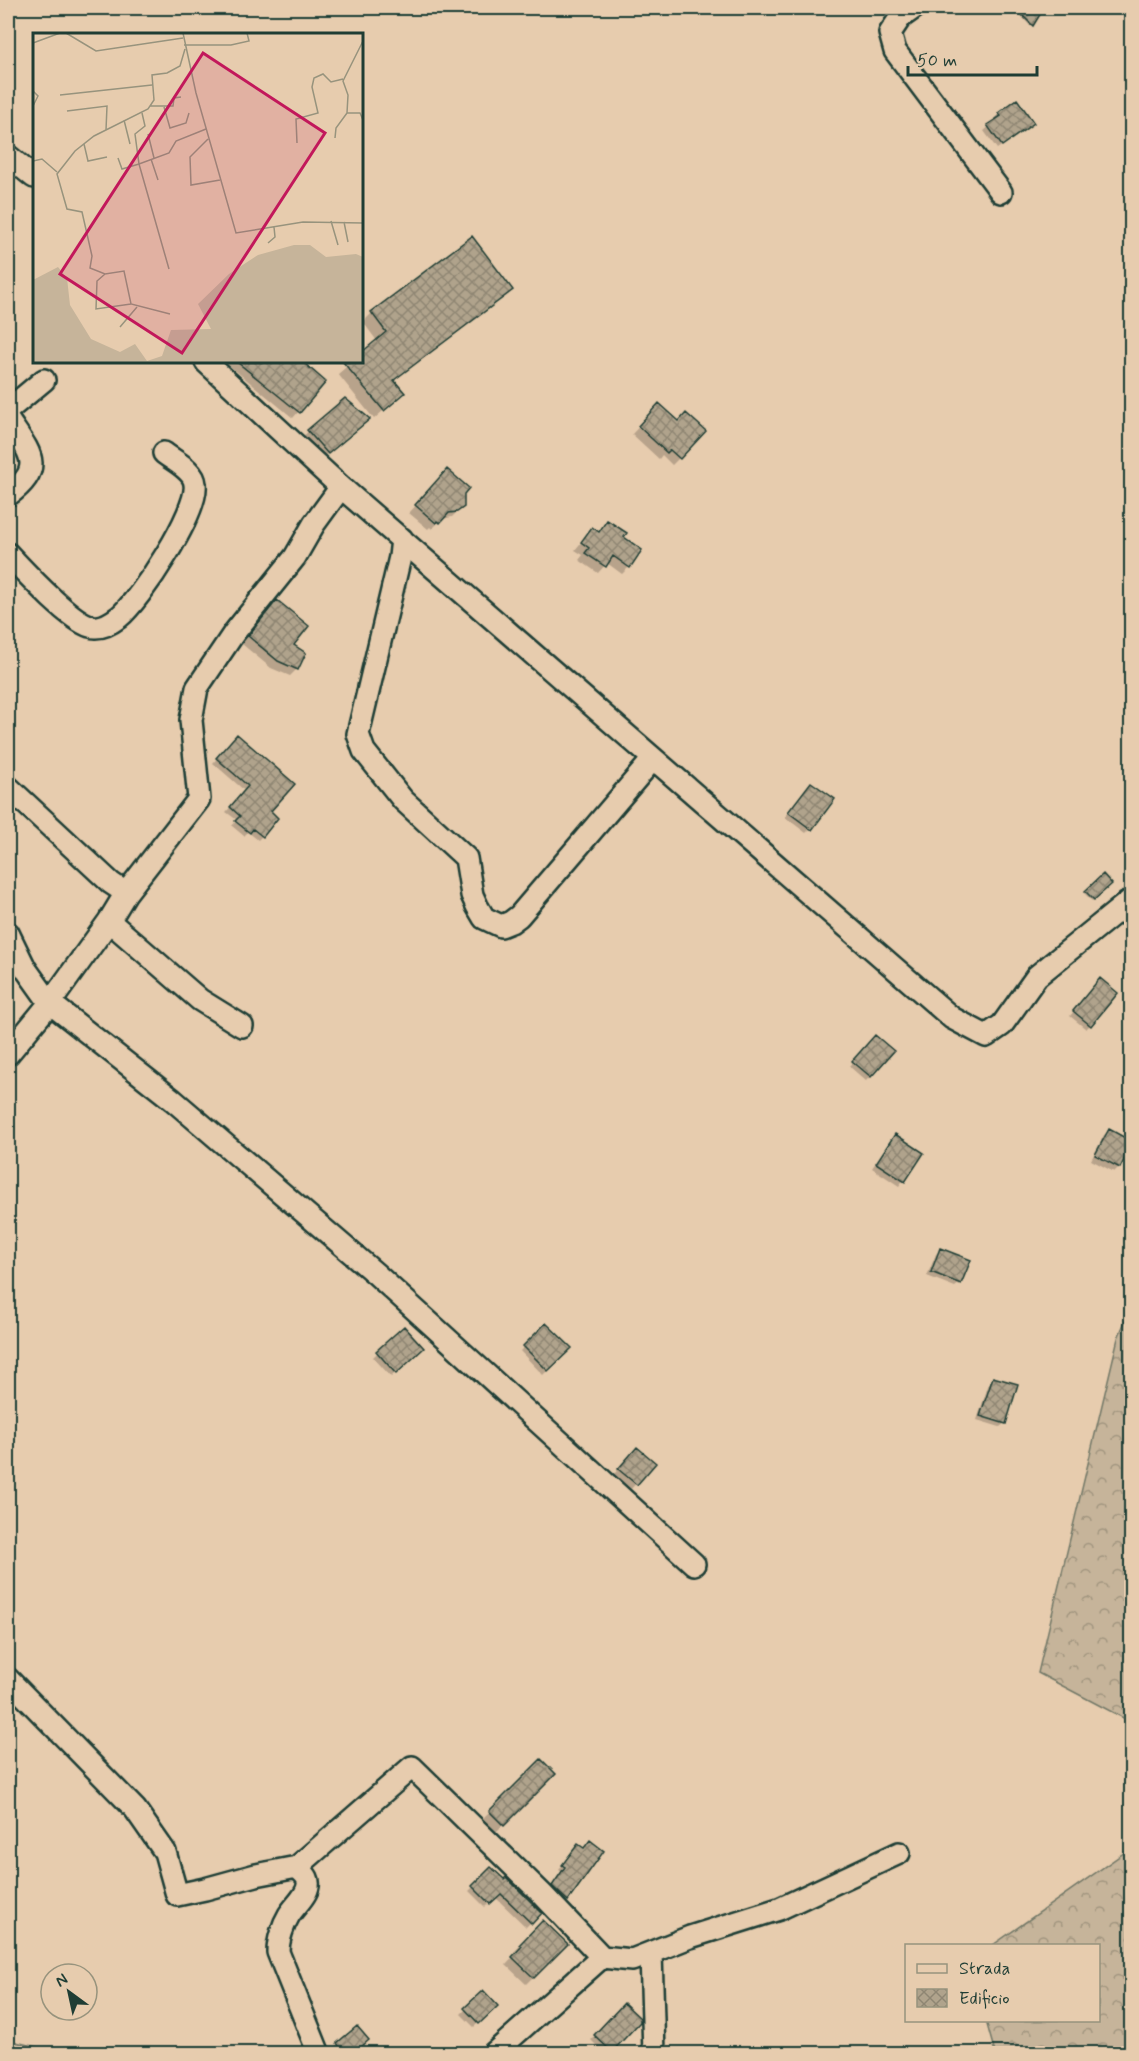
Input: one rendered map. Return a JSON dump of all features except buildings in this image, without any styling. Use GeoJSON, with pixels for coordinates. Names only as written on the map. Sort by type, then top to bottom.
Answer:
{"type":"FeatureCollection","features":[{"type":"Feature","properties":{"kind":"street"},"geometry":{"type":"LineString","coordinates":[[914,8],[900,18],[890,33],[896,51],[1001,192]]}},
{"type":"Feature","properties":{"kind":"street"},"geometry":{"type":"LineString","coordinates":[[8,156],[33,176]]}},
{"type":"Feature","properties":{"kind":"street"},"geometry":{"type":"LineString","coordinates":[[207,363],[342,487],[952,1018],[986,1036],[1002,1024],[1037,976],[1131,899]]}},
{"type":"Feature","properties":{"kind":"street"},"geometry":{"type":"LineString","coordinates":[[8,410],[44,380]]}},
{"type":"Feature","properties":{"kind":"street"},"geometry":{"type":"LineString","coordinates":[[8,420],[31,454],[33,465],[30,474],[8,495]]}},
{"type":"Feature","properties":{"kind":"street"},"geometry":{"type":"LineString","coordinates":[[8,554],[50,596],[90,627],[102,627],[120,616],[159,565],[182,528],[195,493],[195,483],[189,471],[164,453]]}},
{"type":"Feature","properties":{"kind":"street"},"geometry":{"type":"LineString","coordinates":[[8,1054],[50,1003],[109,921],[126,893],[199,800],[191,720],[197,688],[234,633],[295,557],[314,524],[342,487]]}},
{"type":"Feature","properties":{"kind":"street"},"geometry":{"type":"LineString","coordinates":[[402,539],[400,557],[358,734],[364,751],[403,800],[466,858],[472,895],[484,918],[501,926],[519,916],[653,759]]}},
{"type":"Feature","properties":{"kind":"street"},"geometry":{"type":"LineString","coordinates":[[8,787],[111,883],[126,893]]}},
{"type":"Feature","properties":{"kind":"street"},"geometry":{"type":"LineString","coordinates":[[109,921],[200,1000],[242,1026]]}},
{"type":"Feature","properties":{"kind":"street"},"geometry":{"type":"LineString","coordinates":[[8,933],[25,968],[50,1003],[173,1100],[376,1274],[694,1564]]}},
{"type":"Feature","properties":{"kind":"street"},"geometry":{"type":"LineString","coordinates":[[8,1679],[135,1809],[165,1852],[177,1895],[297,1867],[412,1767],[542,1894],[602,1957],[632,1960],[690,1937],[778,1909],[899,1853]]}},
{"type":"Feature","properties":{"kind":"street"},"geometry":{"type":"LineString","coordinates":[[297,1867],[307,1878],[308,1886],[302,1899],[288,1916],[278,1943],[279,1952],[319,2054]]}},
{"type":"Feature","properties":{"kind":"street"},"geometry":{"type":"LineString","coordinates":[[651,1953],[654,2054]]}},
{"type":"Feature","properties":{"kind":"street"},"geometry":{"type":"LineString","coordinates":[[493,2054],[602,1957]]}},
{"type":"Feature","properties":{"kind":"green space"},"geometry":{"type":"Polygon","coordinates":[[[1131,1307],[1131,1722],[1038,1673],[1118,1338],[1131,1307]]]}},
{"type":"Feature","properties":{"kind":"green space"},"geometry":{"type":"Polygon","coordinates":[[[1131,1848],[1131,2053],[995,2053],[986,2022],[1100,2022],[1100,1944],[994,1944],[1131,1848]]]}},
{"type":"Feature","properties":{"kind":"green space"},"geometry":{"type":"Polygon","coordinates":[[[8,2040],[61,2053],[8,2053],[8,2040]]]}}]}
